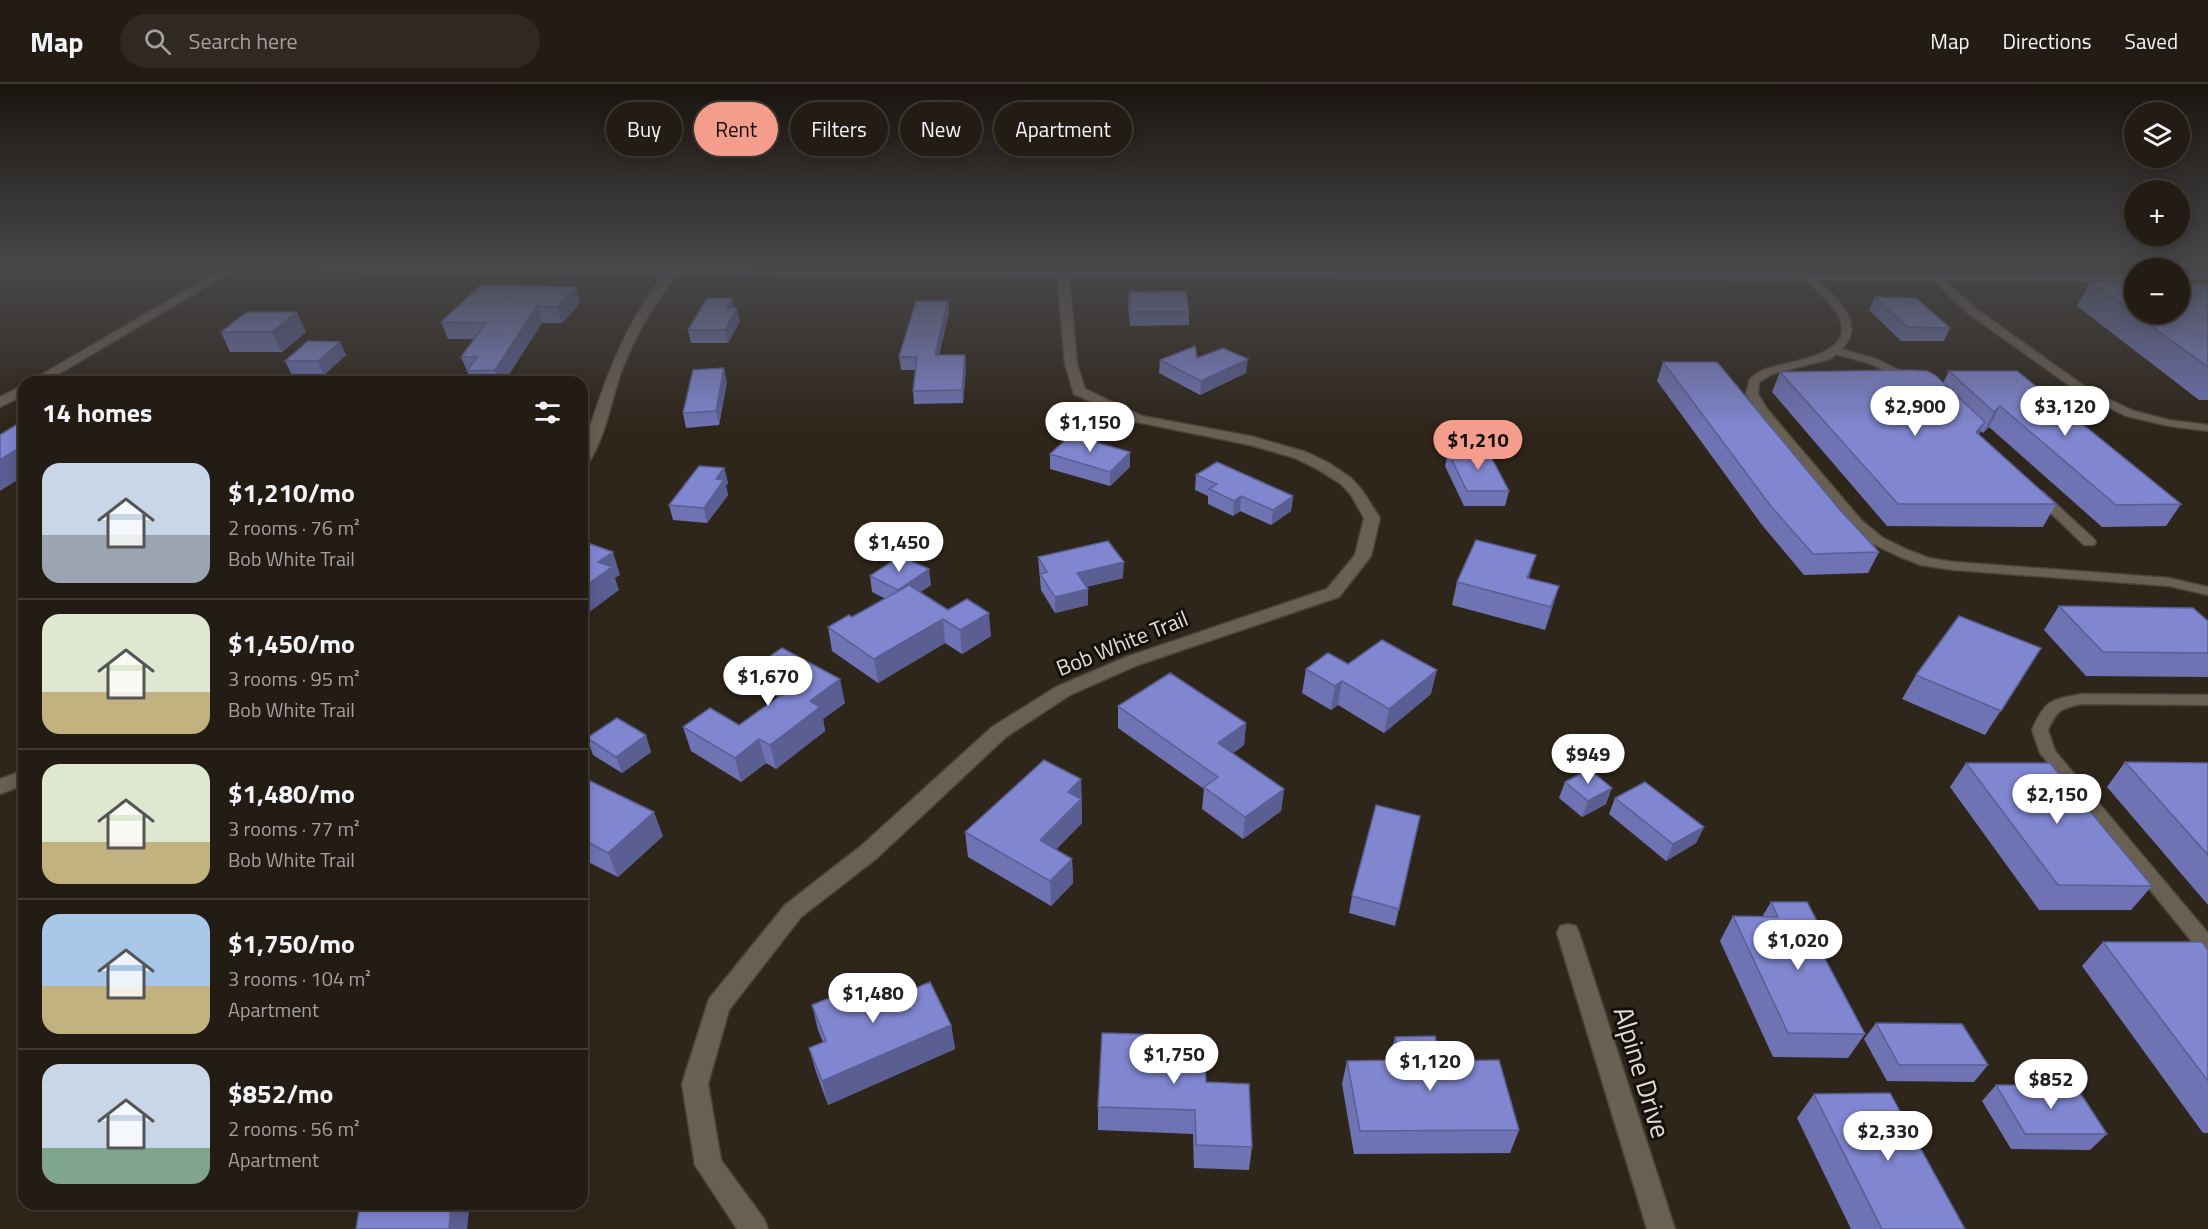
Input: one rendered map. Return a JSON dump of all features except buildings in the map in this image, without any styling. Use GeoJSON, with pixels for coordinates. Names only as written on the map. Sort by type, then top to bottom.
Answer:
{"type":"FeatureCollection","features":[{"type":"Feature","properties":{"kind":"street"},"geometry":{"type":"LineString","coordinates":[[46,376],[142,320]]}},
{"type":"Feature","properties":{"kind":"street"},"geometry":{"type":"LineString","coordinates":[[588,453],[630,332],[637,320]]}},
{"type":"Feature","properties":{"kind":"street","name":"Bob White Trail"},"geometry":{"type":"LineString","coordinates":[[754,1229],[708,1165],[695,1084],[718,1006],[793,911],[869,852],[999,732],[1063,691],[1132,661],[1333,593],[1363,556],[1372,518],[1347,482],[1309,459],[1276,447],[1143,420],[1105,405],[1079,391],[1071,364],[1067,320]]}},
{"type":"Feature","properties":{"kind":"street"},"geometry":{"type":"LineString","coordinates":[[0,403],[18,392]]}},
{"type":"Feature","properties":{"kind":"street"},"geometry":{"type":"LineString","coordinates":[[0,787],[18,780]]}},
{"type":"Feature","properties":{"kind":"street","name":"Alpine Drive"},"geometry":{"type":"LineString","coordinates":[[1568,933],[1661,1229]]}},
{"type":"Feature","properties":{"kind":"lane"},"geometry":{"type":"LineString","coordinates":[[1846,320],[1844,341],[1826,357],[1768,372],[1754,381],[1752,394],[1762,411],[1857,524],[1878,541],[1926,562],[2169,582],[2208,591]]}},
{"type":"Feature","properties":{"kind":"lane"},"geometry":{"type":"LineString","coordinates":[[1985,320],[2087,393],[2130,414],[2208,428]]}},
{"type":"Feature","properties":{"kind":"lane"},"geometry":{"type":"LineString","coordinates":[[1834,350],[1894,370],[1921,385]]}},
{"type":"Feature","properties":{"kind":"lane"},"geometry":{"type":"LineString","coordinates":[[2031,487],[2089,542]]}},
{"type":"Feature","properties":{"kind":"lane"},"geometry":{"type":"LineString","coordinates":[[2208,700],[2082,699],[2057,704],[2047,715],[2040,730],[2048,753],[2208,947]]}}]}
